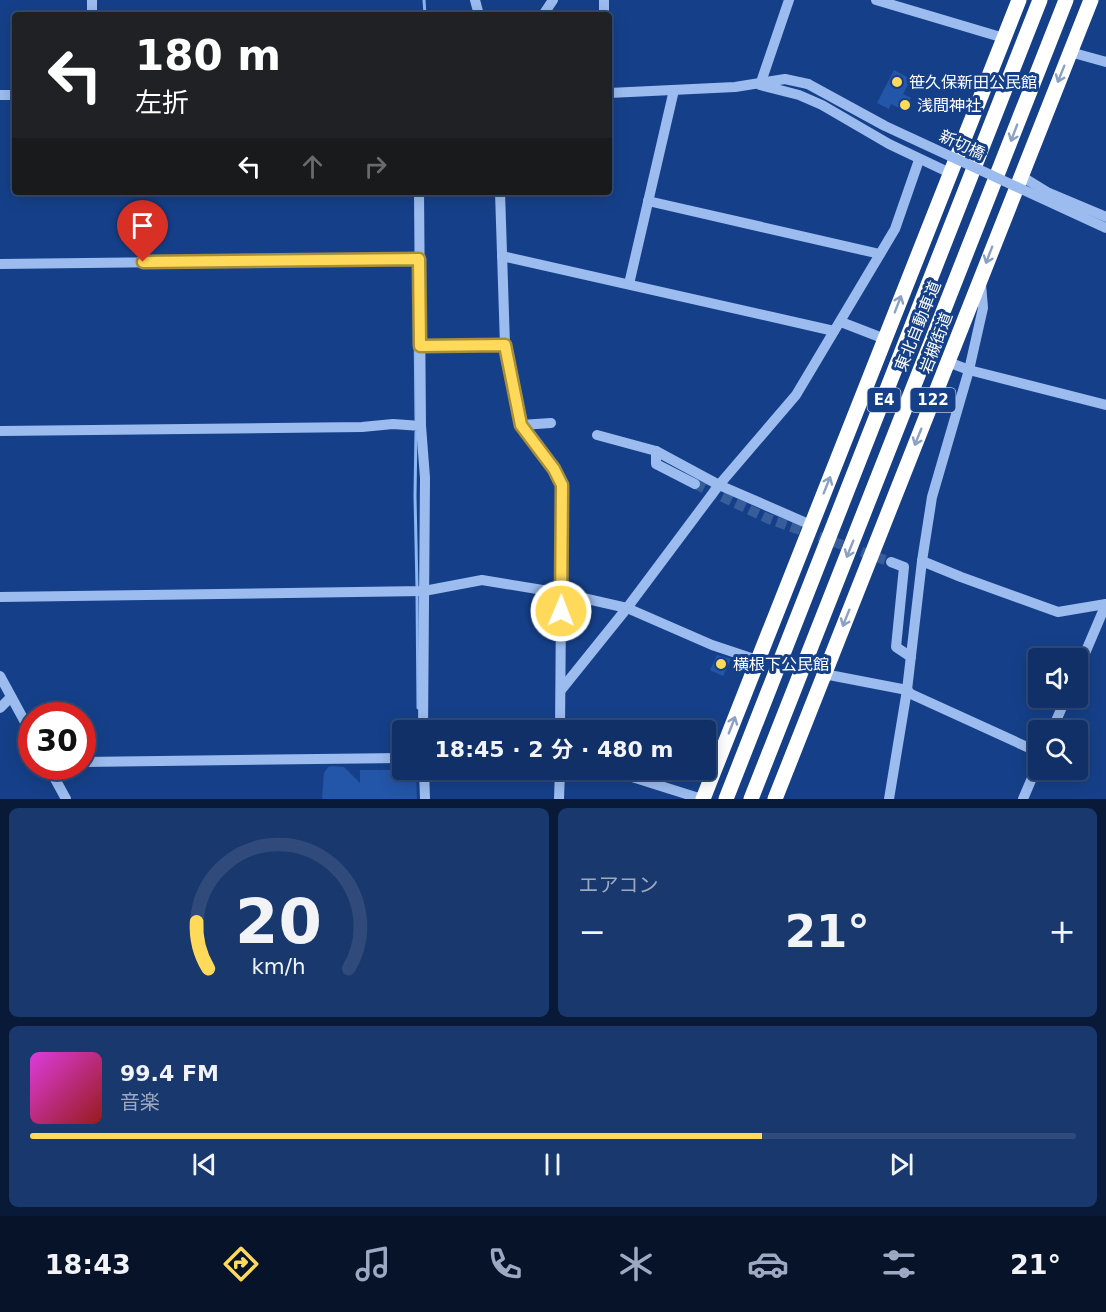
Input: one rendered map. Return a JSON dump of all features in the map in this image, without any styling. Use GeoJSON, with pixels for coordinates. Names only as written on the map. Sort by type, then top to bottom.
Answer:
{"type":"FeatureCollection","features":[{"type":"Feature","properties":{"kind":"highway"},"geometry":{"type":"LineString","coordinates":[[703,799],[1018,0]]}},
{"type":"Feature","properties":{"kind":"highway","name":"東北自動車道"},"geometry":{"type":"LineString","coordinates":[[726,799],[1040,0]]}},
{"type":"Feature","properties":{"kind":"highway","name":"東北自動車道"},"geometry":{"type":"LineString","coordinates":[[751,799],[1066,0]]}},
{"type":"Feature","properties":{"kind":"highway","name":"岩槻街道"},"geometry":{"type":"LineString","coordinates":[[775,799],[1090,0]]}},
{"type":"Feature","properties":{"kind":"street"},"geometry":{"type":"LineString","coordinates":[[759,85],[789,0]]}},
{"type":"Feature","properties":{"kind":"street"},"geometry":{"type":"LineString","coordinates":[[876,0],[1004,38]]}},
{"type":"Feature","properties":{"kind":"street"},"geometry":{"type":"LineString","coordinates":[[1070,52],[1106,62]]}},
{"type":"Feature","properties":{"kind":"street","name":"新切橋"},"geometry":{"type":"LineString","coordinates":[[759,85],[785,79],[808,84],[885,126],[1106,228]]}},
{"type":"Feature","properties":{"kind":"street"},"geometry":{"type":"LineString","coordinates":[[612,93],[759,85],[799,95],[822,105],[919,160],[950,173]]}},
{"type":"Feature","properties":{"kind":"street"},"geometry":{"type":"LineString","coordinates":[[629,284],[674,90]]}},
{"type":"Feature","properties":{"kind":"street"},"geometry":{"type":"LineString","coordinates":[[561,690],[627,608],[719,486],[796,395],[895,229],[919,160]]}},
{"type":"Feature","properties":{"kind":"street"},"geometry":{"type":"LineString","coordinates":[[1021,176],[1047,192],[1106,217]]}},
{"type":"Feature","properties":{"kind":"street"},"geometry":{"type":"LineString","coordinates":[[419,195],[421,426],[425,478],[423,720]]}},
{"type":"Feature","properties":{"kind":"street"},"geometry":{"type":"LineString","coordinates":[[500,195],[505,345],[521,425],[554,469],[562,485],[559,646],[560,720]]}},
{"type":"Feature","properties":{"kind":"street"},"geometry":{"type":"LineString","coordinates":[[648,201],[880,254]]}},
{"type":"Feature","properties":{"kind":"street"},"geometry":{"type":"LineString","coordinates":[[502,256],[838,326],[885,339]]}},
{"type":"Feature","properties":{"kind":"street"},"geometry":{"type":"LineString","coordinates":[[0,264],[419,259]]}},
{"type":"Feature","properties":{"kind":"street"},"geometry":{"type":"LineString","coordinates":[[889,799],[908,690],[922,561],[932,497],[969,370],[983,308],[980,278]]}},
{"type":"Feature","properties":{"kind":"street"},"geometry":{"type":"LineString","coordinates":[[420,346],[505,345]]}},
{"type":"Feature","properties":{"kind":"street"},"geometry":{"type":"LineString","coordinates":[[948,362],[969,370],[1106,405]]}},
{"type":"Feature","properties":{"kind":"street"},"geometry":{"type":"LineString","coordinates":[[521,425],[551,423]]}},
{"type":"Feature","properties":{"kind":"street"},"geometry":{"type":"LineString","coordinates":[[0,431],[362,427],[393,424],[421,426]]}},
{"type":"Feature","properties":{"kind":"street"},"geometry":{"type":"LineString","coordinates":[[597,435],[656,451],[719,486],[811,525]]}},
{"type":"Feature","properties":{"kind":"street"},"geometry":{"type":"LineString","coordinates":[[656,451],[656,464],[695,484]]}},
{"type":"Feature","properties":{"kind":"street"},"geometry":{"type":"LineString","coordinates":[[922,561],[1058,612],[1106,604]]}},
{"type":"Feature","properties":{"kind":"street"},"geometry":{"type":"LineString","coordinates":[[891,562],[904,567],[896,647],[911,657]]}},
{"type":"Feature","properties":{"kind":"street"},"geometry":{"type":"LineString","coordinates":[[0,597],[423,591],[482,580],[561,593],[627,608],[712,645],[757,660]]}},
{"type":"Feature","properties":{"kind":"street"},"geometry":{"type":"LineString","coordinates":[[1087,648],[1106,604]]}},
{"type":"Feature","properties":{"kind":"street"},"geometry":{"type":"LineString","coordinates":[[824,674],[908,690],[911,694],[1028,747]]}},
{"type":"Feature","properties":{"kind":"street"},"geometry":{"type":"LineString","coordinates":[[0,676],[18,711]]}},
{"type":"Feature","properties":{"kind":"street"},"geometry":{"type":"LineString","coordinates":[[0,708],[10,698]]}},
{"type":"Feature","properties":{"kind":"street"},"geometry":{"type":"LineString","coordinates":[[96,762],[392,758]]}},
{"type":"Feature","properties":{"kind":"street"},"geometry":{"type":"LineString","coordinates":[[56,780],[66,799]]}},
{"type":"Feature","properties":{"kind":"street"},"geometry":{"type":"LineString","coordinates":[[424,780],[424,799]]}},
{"type":"Feature","properties":{"kind":"street"},"geometry":{"type":"LineString","coordinates":[[559,799],[560,780]]}},
{"type":"Feature","properties":{"kind":"street"},"geometry":{"type":"LineString","coordinates":[[642,780],[703,799]]}},
{"type":"Feature","properties":{"kind":"street"},"geometry":{"type":"LineString","coordinates":[[1023,799],[1031,780]]}},
{"type":"Feature","properties":{"kind":"building"},"geometry":{"type":"Polygon","coordinates":[[[894,70],[911,79],[903,94],[911,98],[909,101],[912,102],[907,112],[891,104],[889,109],[877,103],[894,70]]]}},
{"type":"Feature","properties":{"kind":"building","name":"横根下公民館"},"geometry":{"type":"Polygon","coordinates":[[[717,655],[731,659],[723,676],[710,670],[717,655]]]}},
{"type":"Feature","properties":{"kind":"building"},"geometry":{"type":"Polygon","coordinates":[[[328,767],[344,767],[360,783],[360,770],[392,770],[392,780],[416,780],[417,799],[322,799],[324,773],[328,767]]]}},
{"type":"Feature","properties":{"kind":"waterway"},"geometry":{"type":"LineString","coordinates":[[424,0],[425,12]]}},
{"type":"Feature","properties":{"kind":"waterway"},"geometry":{"type":"LineString","coordinates":[[415,322],[416,420]]}},
{"type":"Feature","properties":{"kind":"waterway"},"geometry":{"type":"LineString","coordinates":[[416,432],[417,588]]}},
{"type":"Feature","properties":{"kind":"waterway"},"geometry":{"type":"LineString","coordinates":[[417,594],[418,708]]}},
{"type":"Feature","properties":{"kind":"tunnel"},"geometry":{"type":"LineString","coordinates":[[695,484],[769,519],[891,562]]}},
{"type":"Feature","properties":{"kind":"place","name":"笹久保新田公民館"},"geometry":{"type":"Point","coordinates":[897,82]}},
{"type":"Feature","properties":{"kind":"place","name":"浅間神社"},"geometry":{"type":"Point","coordinates":[905,105]}},
{"type":"Feature","properties":{"kind":"place","name":"横根下公民館"},"geometry":{"type":"Point","coordinates":[721,664]}},
{"type":"Feature","properties":{"kind":"route"},"geometry":{"type":"LineString","coordinates":[[143,262],[419,259],[420,346],[505,345],[521,425],[554,469],[562,485],[561,611]]}}]}
